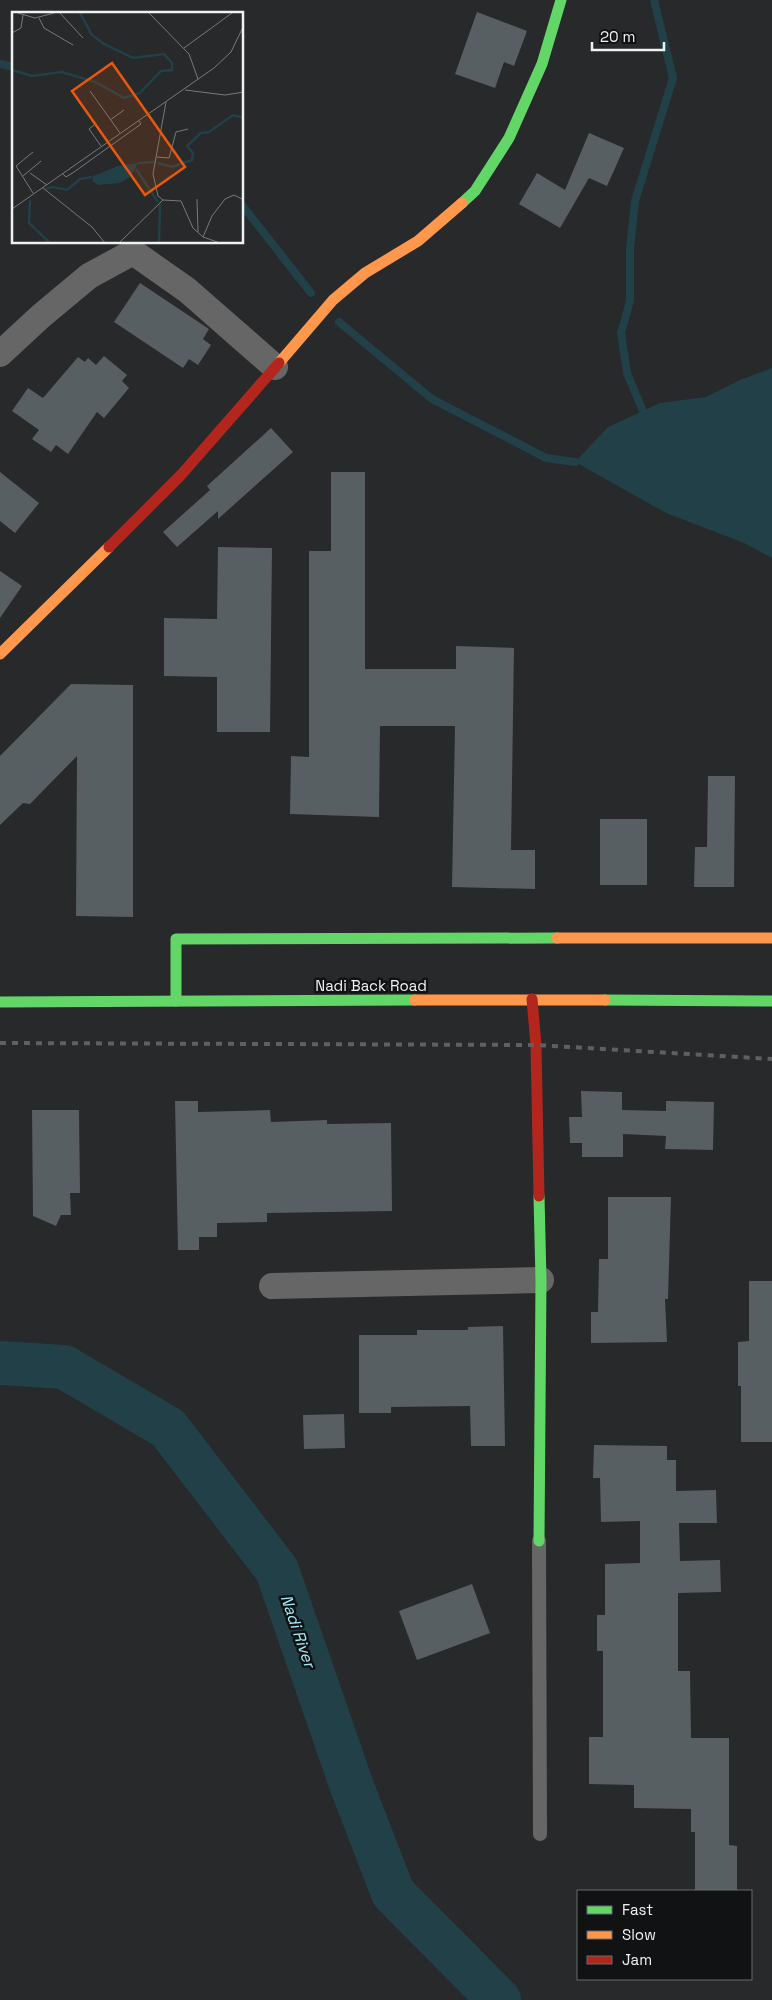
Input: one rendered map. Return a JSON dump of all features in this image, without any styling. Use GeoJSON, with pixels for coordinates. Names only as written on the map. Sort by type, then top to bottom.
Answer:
{"type":"FeatureCollection","features":[{"type":"Feature","properties":{"kind":"main road"},"geometry":{"type":"LineString","coordinates":[[0,654],[181,475],[333,300],[365,273],[418,241],[476,191],[509,138],[542,64],[561,0]]}},
{"type":"Feature","properties":{"kind":"main road"},"geometry":{"type":"LineString","coordinates":[[176,1001],[176,939],[772,938]]}},
{"type":"Feature","properties":{"kind":"main road"},"geometry":{"type":"LineString","coordinates":[[532,999],[536,1045],[541,1280],[540,1541]]}},
{"type":"Feature","properties":{"kind":"main road","name":"Nadi Back Road"},"geometry":{"type":"LineString","coordinates":[[0,1002],[532,999],[772,1002]]}},
{"type":"Feature","properties":{"kind":"street"},"geometry":{"type":"LineString","coordinates":[[0,354],[41,316],[89,276],[133,252],[187,290],[275,367]]}},
{"type":"Feature","properties":{"kind":"street"},"geometry":{"type":"LineString","coordinates":[[272,1286],[541,1280]]}},
{"type":"Feature","properties":{"kind":"lane"},"geometry":{"type":"LineString","coordinates":[[540,1541],[540,1834]]}},
{"type":"Feature","properties":{"kind":"water"},"geometry":{"type":"Polygon","coordinates":[[[772,368],[772,558],[744,543],[666,513],[575,462],[608,427],[660,403],[706,397],[740,380],[772,368]]]}},
{"type":"Feature","properties":{"kind":"building"},"geometry":{"type":"Polygon","coordinates":[[[477,12],[527,31],[514,66],[504,62],[495,88],[455,74],[477,12]]]}},
{"type":"Feature","properties":{"kind":"building"},"geometry":{"type":"Polygon","coordinates":[[[589,133],[624,148],[607,186],[589,178],[560,228],[519,204],[537,173],[565,190],[589,133]]]}},
{"type":"Feature","properties":{"kind":"building"},"geometry":{"type":"Polygon","coordinates":[[[140,283],[209,329],[203,339],[211,345],[198,365],[189,359],[183,368],[114,322],[140,283]]]}},
{"type":"Feature","properties":{"kind":"building"},"geometry":{"type":"Polygon","coordinates":[[[104,356],[127,375],[122,381],[129,388],[104,418],[97,412],[68,454],[56,445],[51,452],[32,439],[39,430],[12,411],[28,388],[43,398],[78,357],[85,362],[88,358],[96,365],[104,356]]]}},
{"type":"Feature","properties":{"kind":"building"},"geometry":{"type":"Polygon","coordinates":[[[271,428],[293,452],[218,519],[218,511],[177,547],[163,532],[210,490],[207,486],[271,428]]]}},
{"type":"Feature","properties":{"kind":"building"},"geometry":{"type":"Polygon","coordinates":[[[0,472],[39,503],[15,533],[0,521],[0,472]]]}},
{"type":"Feature","properties":{"kind":"building"},"geometry":{"type":"Polygon","coordinates":[[[331,472],[365,472],[365,669],[456,669],[456,646],[514,648],[511,850],[535,850],[535,889],[452,887],[455,726],[380,726],[379,817],[290,814],[291,756],[309,757],[309,551],[331,551],[331,472]]]}},
{"type":"Feature","properties":{"kind":"building"},"geometry":{"type":"Polygon","coordinates":[[[218,547],[272,548],[270,732],[217,732],[217,677],[164,676],[164,618],[217,619],[218,547]]]}},
{"type":"Feature","properties":{"kind":"building"},"geometry":{"type":"Polygon","coordinates":[[[0,571],[22,586],[0,618],[0,571]]]}},
{"type":"Feature","properties":{"kind":"building"},"geometry":{"type":"Polygon","coordinates":[[[71,684],[133,685],[133,917],[76,916],[77,756],[30,804],[23,803],[0,825],[0,756],[71,684]]]}},
{"type":"Feature","properties":{"kind":"building"},"geometry":{"type":"Polygon","coordinates":[[[708,776],[735,776],[734,887],[694,887],[695,847],[707,847],[708,776]]]}},
{"type":"Feature","properties":{"kind":"building"},"geometry":{"type":"Polygon","coordinates":[[[600,819],[647,819],[647,885],[600,885],[600,819]]]}},
{"type":"Feature","properties":{"kind":"building"},"geometry":{"type":"Polygon","coordinates":[[[581,1091],[622,1092],[622,1110],[666,1111],[666,1101],[714,1102],[713,1150],[665,1149],[666,1136],[623,1134],[623,1157],[582,1157],[582,1143],[570,1143],[569,1117],[582,1117],[581,1091]]]}},
{"type":"Feature","properties":{"kind":"building"},"geometry":{"type":"Polygon","coordinates":[[[175,1101],[198,1101],[198,1112],[270,1110],[271,1122],[327,1120],[327,1124],[391,1123],[392,1211],[267,1213],[267,1222],[217,1223],[217,1237],[199,1237],[199,1250],[178,1250],[175,1101]]]}},
{"type":"Feature","properties":{"kind":"building"},"geometry":{"type":"Polygon","coordinates":[[[32,1110],[79,1110],[80,1193],[70,1193],[71,1215],[61,1215],[56,1226],[33,1216],[32,1110]]]}},
{"type":"Feature","properties":{"kind":"building"},"geometry":{"type":"Polygon","coordinates":[[[608,1197],[671,1197],[668,1299],[665,1299],[667,1342],[591,1343],[591,1312],[598,1312],[599,1259],[608,1259],[608,1197]]]}},
{"type":"Feature","properties":{"kind":"building"},"geometry":{"type":"Polygon","coordinates":[[[749,1281],[772,1281],[772,1442],[741,1442],[741,1386],[738,1386],[738,1342],[749,1341],[749,1281]]]}},
{"type":"Feature","properties":{"kind":"building"},"geometry":{"type":"Polygon","coordinates":[[[503,1326],[505,1446],[471,1446],[470,1406],[391,1407],[391,1413],[359,1413],[359,1335],[417,1335],[417,1330],[468,1330],[468,1327],[503,1326]]]}},
{"type":"Feature","properties":{"kind":"building"},"geometry":{"type":"Polygon","coordinates":[[[344,1414],[345,1448],[304,1449],[303,1415],[344,1414]]]}},
{"type":"Feature","properties":{"kind":"building"},"geometry":{"type":"Polygon","coordinates":[[[594,1445],[667,1446],[667,1460],[676,1460],[676,1491],[716,1490],[717,1523],[679,1523],[680,1561],[720,1560],[721,1592],[678,1593],[678,1671],[690,1671],[691,1738],[729,1738],[729,1845],[737,1846],[737,1890],[695,1890],[695,1832],[691,1832],[691,1809],[634,1808],[634,1785],[589,1784],[589,1737],[603,1737],[603,1651],[597,1651],[597,1615],[605,1615],[605,1564],[640,1563],[640,1521],[601,1522],[600,1478],[593,1478],[594,1445]]]}},
{"type":"Feature","properties":{"kind":"building"},"geometry":{"type":"Polygon","coordinates":[[[472,1584],[490,1633],[417,1660],[399,1611],[472,1584]]]}},
{"type":"Feature","properties":{"kind":"waterway"},"geometry":{"type":"LineString","coordinates":[[643,411],[627,373],[621,333],[630,301],[630,249],[635,201],[673,78],[654,0]]}},
{"type":"Feature","properties":{"kind":"waterway"},"geometry":{"type":"LineString","coordinates":[[0,64],[12,67]]}},
{"type":"Feature","properties":{"kind":"waterway"},"geometry":{"type":"LineString","coordinates":[[244,208],[311,293]]}},
{"type":"Feature","properties":{"kind":"waterway"},"geometry":{"type":"LineString","coordinates":[[339,322],[432,399],[546,458],[575,462]]}},
{"type":"Feature","properties":{"kind":"waterway","name":"Nadi River"},"geometry":{"type":"LineString","coordinates":[[0,1363],[64,1367],[168,1428],[277,1570],[351,1784],[393,1893],[499,2000]]}},
{"type":"Feature","properties":{"kind":"railway"},"geometry":{"type":"LineString","coordinates":[[0,1043],[536,1045],[772,1059]]}},
{"type":"Feature","properties":{"kind":"traffic: fast"},"geometry":{"type":"LineString","coordinates":[[462,203],[475,191],[509,138],[542,64],[561,0]]}},
{"type":"Feature","properties":{"kind":"traffic: fast"},"geometry":{"type":"LineString","coordinates":[[176,1001],[176,939],[557,938]]}},
{"type":"Feature","properties":{"kind":"traffic: fast"},"geometry":{"type":"LineString","coordinates":[[0,1002],[415,1000]]}},
{"type":"Feature","properties":{"kind":"traffic: fast"},"geometry":{"type":"LineString","coordinates":[[605,1000],[772,1001]]}},
{"type":"Feature","properties":{"kind":"traffic: fast"},"geometry":{"type":"LineString","coordinates":[[539,1196],[541,1280],[539,1541]]}},
{"type":"Feature","properties":{"kind":"traffic: slow"},"geometry":{"type":"LineString","coordinates":[[279,363],[333,300],[365,273],[418,241],[462,203]]}},
{"type":"Feature","properties":{"kind":"traffic: slow"},"geometry":{"type":"LineString","coordinates":[[0,654],[109,547]]}},
{"type":"Feature","properties":{"kind":"traffic: slow"},"geometry":{"type":"LineString","coordinates":[[557,938],[772,938]]}},
{"type":"Feature","properties":{"kind":"traffic: slow"},"geometry":{"type":"LineString","coordinates":[[415,1000],[605,1000]]}},
{"type":"Feature","properties":{"kind":"traffic: jam"},"geometry":{"type":"LineString","coordinates":[[109,547],[181,475],[279,363]]}},
{"type":"Feature","properties":{"kind":"traffic: jam"},"geometry":{"type":"LineString","coordinates":[[532,999],[536,1045],[539,1196]]}}]}
